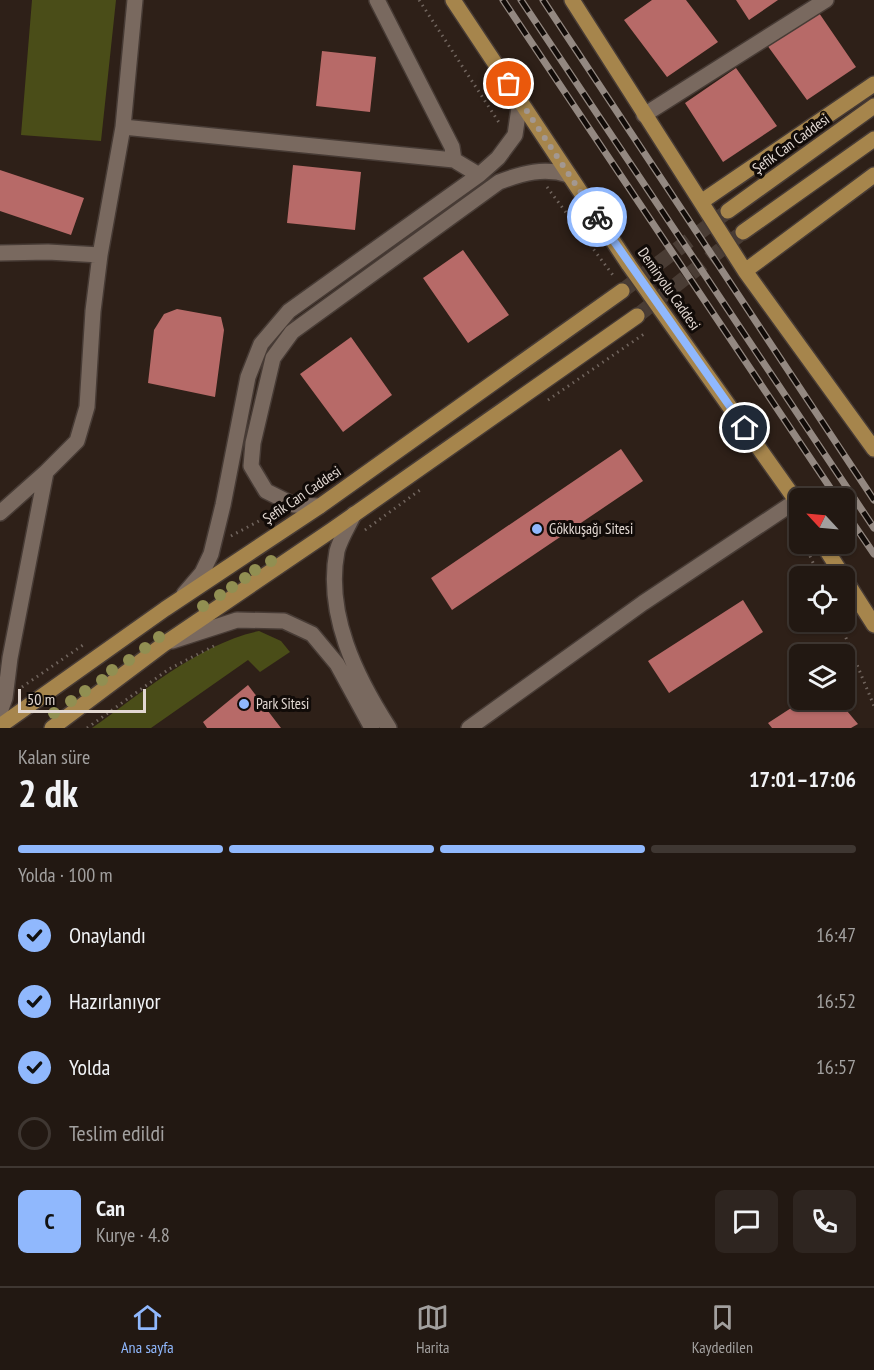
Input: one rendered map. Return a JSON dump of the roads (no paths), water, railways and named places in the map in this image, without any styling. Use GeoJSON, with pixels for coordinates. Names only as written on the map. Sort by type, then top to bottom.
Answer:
{"type":"FeatureCollection","features":[{"type":"Feature","properties":{"kind":"main road","name":"Demiryolu Caddesi"},"geometry":{"type":"LineString","coordinates":[[453,0],[629,265],[789,498]]}},
{"type":"Feature","properties":{"kind":"main road"},"geometry":{"type":"LineString","coordinates":[[578,2],[644,115],[745,271],[874,449]]}},
{"type":"Feature","properties":{"kind":"main road"},"geometry":{"type":"LineString","coordinates":[[701,202],[874,84]]}},
{"type":"Feature","properties":{"kind":"main road","name":"Şefik Can Caddesi"},"geometry":{"type":"LineString","coordinates":[[728,211],[874,106]]}},
{"type":"Feature","properties":{"kind":"main road"},"geometry":{"type":"LineString","coordinates":[[743,232],[874,139]]}},
{"type":"Feature","properties":{"kind":"main road"},"geometry":{"type":"LineString","coordinates":[[745,271],[874,175]]}},
{"type":"Feature","properties":{"kind":"main road","name":"Şefik Can Caddesi"},"geometry":{"type":"LineString","coordinates":[[0,726],[179,600],[320,506],[622,289]]}},
{"type":"Feature","properties":{"kind":"main road"},"geometry":{"type":"LineString","coordinates":[[52,728],[164,644],[637,316]]}},
{"type":"Feature","properties":{"kind":"main road"},"geometry":{"type":"LineString","coordinates":[[855,595],[874,626]]}},
{"type":"Feature","properties":{"kind":"street"},"geometry":{"type":"LineString","coordinates":[[0,513],[77,441],[87,407],[93,312],[100,255],[123,127],[135,0]]}},
{"type":"Feature","properties":{"kind":"street"},"geometry":{"type":"LineString","coordinates":[[377,0],[452,147],[454,160]]}},
{"type":"Feature","properties":{"kind":"street"},"geometry":{"type":"LineString","coordinates":[[644,115],[826,0]]}},
{"type":"Feature","properties":{"kind":"street"},"geometry":{"type":"LineString","coordinates":[[179,600],[202,573],[211,554],[248,377],[261,344],[289,311],[479,175],[498,158],[515,135],[520,101]]}},
{"type":"Feature","properties":{"kind":"street"},"geometry":{"type":"LineString","coordinates":[[123,127],[454,160],[479,175]]}},
{"type":"Feature","properties":{"kind":"street"},"geometry":{"type":"LineString","coordinates":[[320,506],[294,505],[266,491],[251,466],[253,443],[273,357],[292,332],[499,182],[529,171],[556,171],[569,175]]}},
{"type":"Feature","properties":{"kind":"street"},"geometry":{"type":"LineString","coordinates":[[0,254],[48,252],[100,255]]}},
{"type":"Feature","properties":{"kind":"street"},"geometry":{"type":"LineString","coordinates":[[2,705],[46,472]]}},
{"type":"Feature","properties":{"kind":"street"},"geometry":{"type":"LineString","coordinates":[[469,728],[643,603],[789,508]]}},
{"type":"Feature","properties":{"kind":"street"},"geometry":{"type":"LineString","coordinates":[[354,514],[337,550],[335,597],[343,635],[358,672],[389,728]]}},
{"type":"Feature","properties":{"kind":"street"},"geometry":{"type":"LineString","coordinates":[[164,644],[237,620],[284,621],[312,634],[336,664],[372,728]]}},
{"type":"Feature","properties":{"kind":"tunnel"},"geometry":{"type":"LineString","coordinates":[[622,291],[728,211]]}},
{"type":"Feature","properties":{"kind":"tunnel"},"geometry":{"type":"LineString","coordinates":[[637,316],[743,232]]}},
{"type":"Feature","properties":{"kind":"railway"},"geometry":{"type":"LineString","coordinates":[[503,0],[830,488]]}},
{"type":"Feature","properties":{"kind":"railway"},"geometry":{"type":"LineString","coordinates":[[521,0],[874,528]]}},
{"type":"Feature","properties":{"kind":"railway"},"geometry":{"type":"LineString","coordinates":[[543,0],[874,500]]}},
{"type":"Feature","properties":{"kind":"railway"},"geometry":{"type":"LineString","coordinates":[[855,526],[874,554]]}},
{"type":"Feature","properties":{"kind":"place","name":"Gökkuşağı Sitesi"},"geometry":{"type":"Point","coordinates":[537,529]}},
{"type":"Feature","properties":{"kind":"place","name":"Park Sitesi"},"geometry":{"type":"Point","coordinates":[244,704]}}]}
